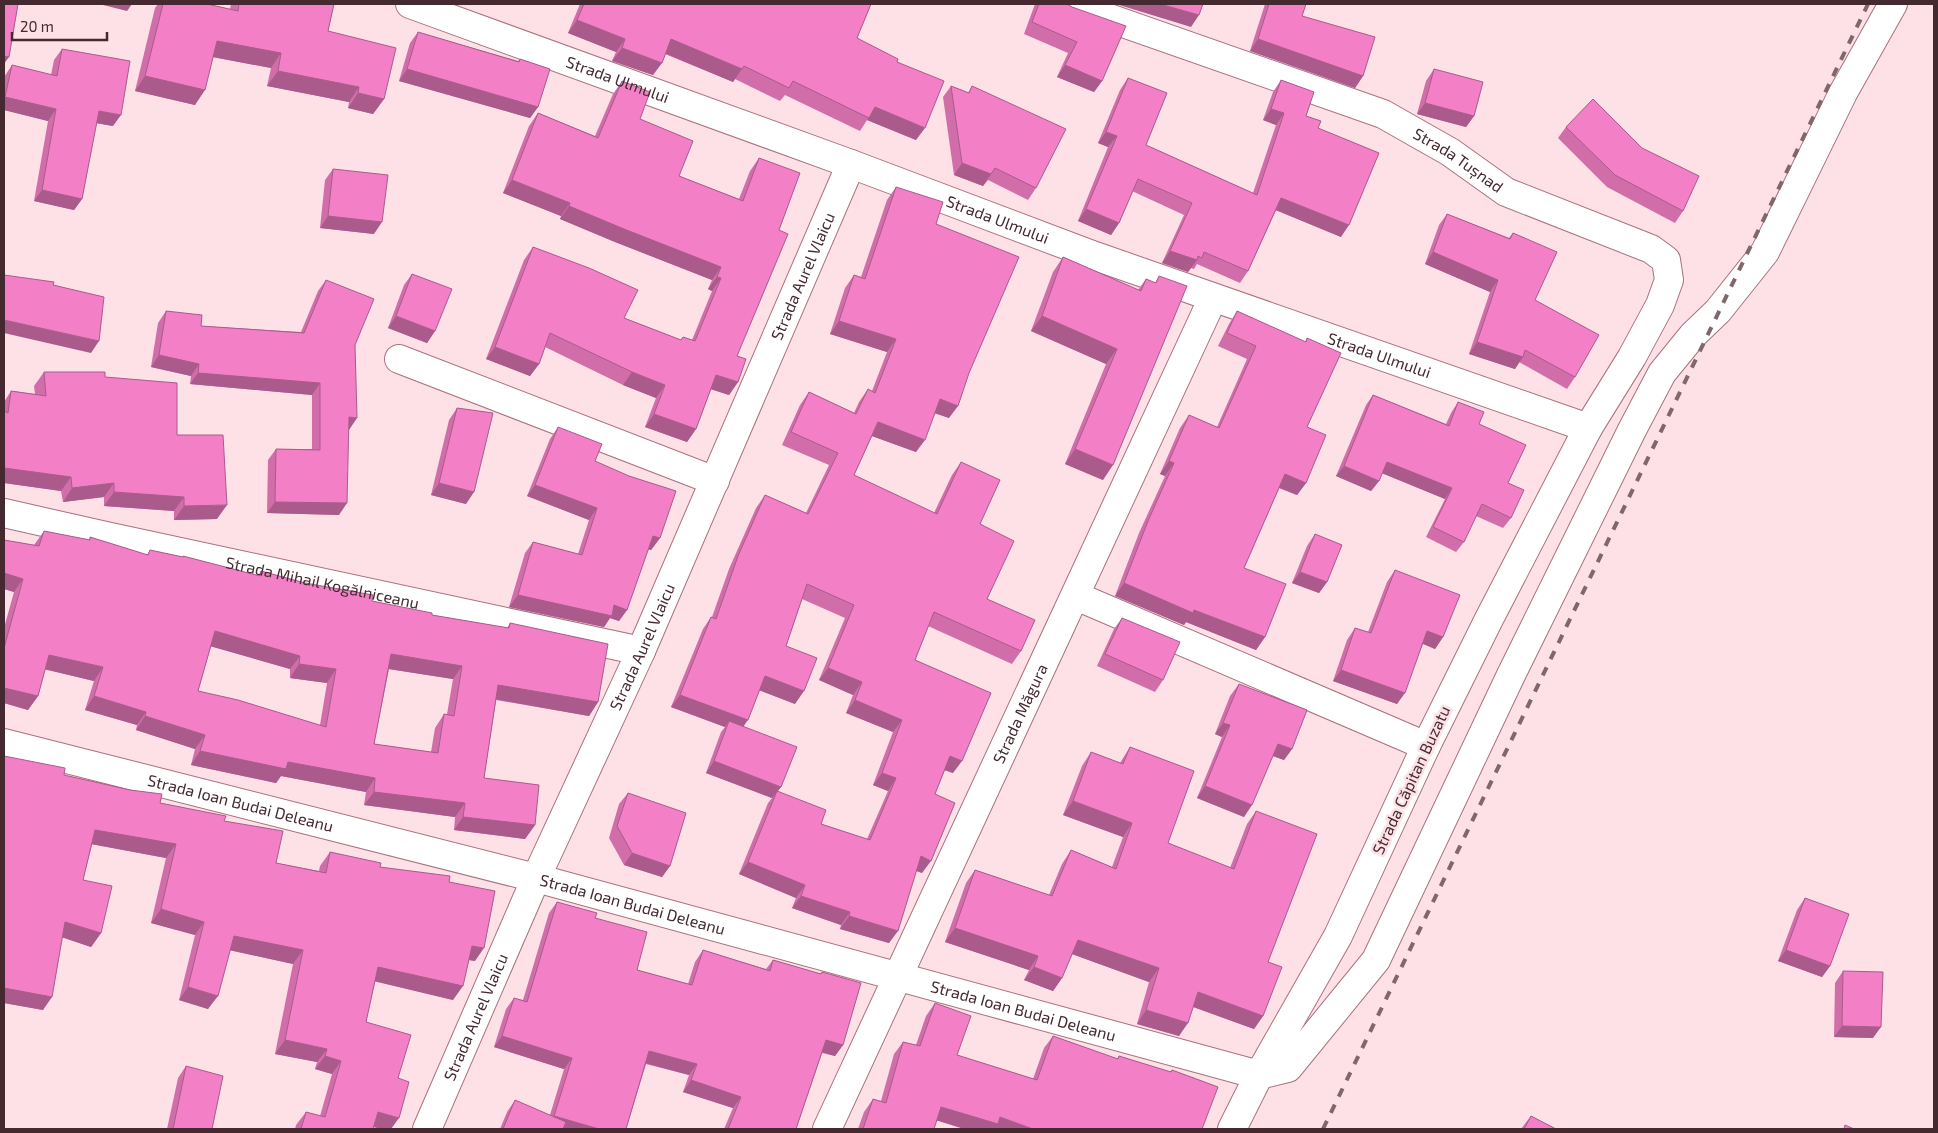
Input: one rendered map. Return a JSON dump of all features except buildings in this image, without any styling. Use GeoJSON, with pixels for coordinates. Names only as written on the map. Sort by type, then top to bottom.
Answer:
{"type":"FeatureCollection","features":[{"type":"Feature","properties":{"kind":"street","name":"Strada Ulmului"},"geometry":{"type":"LineString","coordinates":[[410,4],[1213,298],[1588,428]]}},
{"type":"Feature","properties":{"kind":"street","name":"Strada Tușnad"},"geometry":{"type":"LineString","coordinates":[[1069,4],[1383,114],[1450,152],[1506,192],[1651,249],[1666,260],[1669,280],[1660,305],[1632,357],[1588,428]]}},
{"type":"Feature","properties":{"kind":"street"},"geometry":{"type":"LineString","coordinates":[[1259,1075],[1288,1068],[1376,960],[1627,438],[1662,373],[1693,335],[1718,311],[1765,252],[1843,93],[1893,4]]}},
{"type":"Feature","properties":{"kind":"street","name":"Strada Aurel Vlaicu"},"geometry":{"type":"LineString","coordinates":[[427,1129],[536,878],[641,651],[851,164]]}},
{"type":"Feature","properties":{"kind":"street","name":"Strada Măgura"},"geometry":{"type":"LineString","coordinates":[[827,1129],[1213,298]]}},
{"type":"Feature","properties":{"kind":"street"},"geometry":{"type":"LineString","coordinates":[[399,359],[715,481]]}},
{"type":"Feature","properties":{"kind":"street","name":"Strada Căpitan Buzatu"},"geometry":{"type":"LineString","coordinates":[[1232,1129],[1259,1075],[1338,936],[1426,746],[1489,619],[1588,428]]}},
{"type":"Feature","properties":{"kind":"street","name":"Strada Mihail Kogălniceanu"},"geometry":{"type":"LineString","coordinates":[[4,513],[641,651]]}},
{"type":"Feature","properties":{"kind":"street"},"geometry":{"type":"LineString","coordinates":[[1076,596],[1426,746]]}},
{"type":"Feature","properties":{"kind":"street","name":"Strada Ioan Budai Deleanu"},"geometry":{"type":"LineString","coordinates":[[4,743],[536,878],[1259,1075]]}},
{"type":"Feature","properties":{"kind":"railway"},"geometry":{"type":"LineString","coordinates":[[1323,1129],[1868,4]]}}]}
